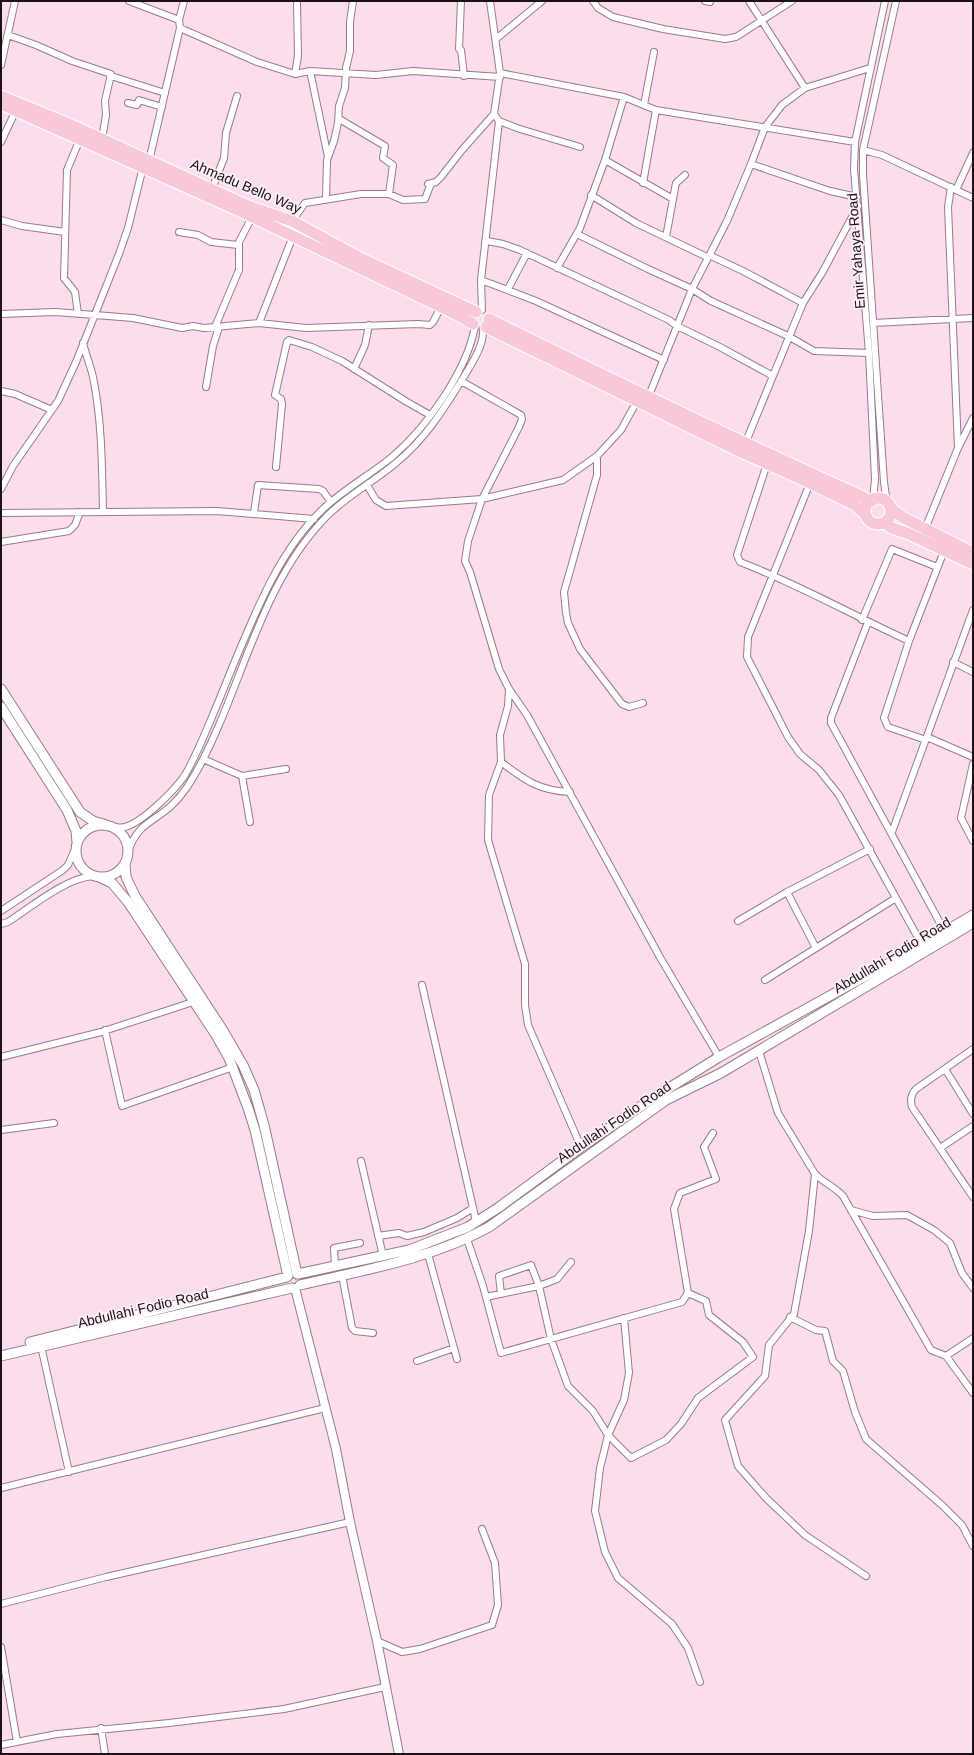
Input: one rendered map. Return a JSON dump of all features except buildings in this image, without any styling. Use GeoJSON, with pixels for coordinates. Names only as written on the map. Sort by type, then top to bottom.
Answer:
{"type":"FeatureCollection","features":[{"type":"Feature","properties":{"kind":"highway","name":"Ahmadu Bello Way"},"geometry":{"type":"LineString","coordinates":[[1,96],[102,139],[146,164],[252,217],[441,306],[480,321]]}},
{"type":"Feature","properties":{"kind":"highway","name":"Ahmadu Bello Way"},"geometry":{"type":"LineString","coordinates":[[1,104],[80,139],[212,189],[248,206],[292,221],[480,321]]}},
{"type":"Feature","properties":{"kind":"highway"},"geometry":{"type":"LineString","coordinates":[[480,321],[643,400],[767,464],[810,483],[855,506],[872,522],[880,524],[884,523],[973,564]]}},
{"type":"Feature","properties":{"kind":"highway"},"geometry":{"type":"LineString","coordinates":[[643,400],[872,500],[881,499],[902,517],[973,553]]}},
{"type":"Feature","properties":{"kind":"highway"},"geometry":{"type":"LineString","coordinates":[[866,515],[867,507],[872,500]]}},
{"type":"Feature","properties":{"kind":"highway"},"geometry":{"type":"LineString","coordinates":[[884,523],[890,517],[889,506]]}},
{"type":"Feature","properties":{"kind":"main road"},"geometry":{"type":"LineString","coordinates":[[1,689],[80,812],[93,821],[110,826],[124,837],[128,852],[125,863],[126,877],[135,896],[222,1029],[243,1065],[254,1090],[264,1125],[292,1275],[287,1284],[296,1287],[301,1278],[292,1275]]}},
{"type":"Feature","properties":{"kind":"main road"},"geometry":{"type":"LineString","coordinates":[[1,706],[67,810],[76,831],[76,856],[79,865],[85,872],[112,883],[122,893],[216,1035],[233,1067],[255,1130],[292,1275]]}},
{"type":"Feature","properties":{"kind":"main road"},"geometry":{"type":"LineString","coordinates":[[76,845],[86,830],[100,824],[110,826]]}},
{"type":"Feature","properties":{"kind":"main road"},"geometry":{"type":"LineString","coordinates":[[96,877],[114,874],[125,863]]}},
{"type":"Feature","properties":{"kind":"main road","name":"Abdullahi Fodio Road"},"geometry":{"type":"LineString","coordinates":[[1,1349],[292,1275],[410,1250],[439,1240],[498,1208],[581,1147],[653,1098],[719,1057],[973,916]]}},
{"type":"Feature","properties":{"kind":"main road","name":"Abdullahi Fodio Road"},"geometry":{"type":"LineString","coordinates":[[1,1356],[296,1287],[428,1254],[467,1239],[489,1227],[666,1100],[721,1073],[973,923]]}},
{"type":"Feature","properties":{"kind":"street"},"geometry":{"type":"LineString","coordinates":[[1,65],[15,1]]}},
{"type":"Feature","properties":{"kind":"street"},"geometry":{"type":"LineString","coordinates":[[129,1],[179,20]]}},
{"type":"Feature","properties":{"kind":"street"},"geometry":{"type":"LineString","coordinates":[[1,489],[2,482],[52,410],[95,315],[128,228],[162,107],[180,28],[179,20],[184,1]]}},
{"type":"Feature","properties":{"kind":"street"},"geometry":{"type":"LineString","coordinates":[[295,74],[298,56],[297,1]]}},
{"type":"Feature","properties":{"kind":"street"},"geometry":{"type":"LineString","coordinates":[[328,157],[334,141],[338,123],[339,106],[345,88],[350,50],[350,22],[353,1]]}},
{"type":"Feature","properties":{"kind":"street"},"geometry":{"type":"LineString","coordinates":[[461,1],[459,49],[462,50],[464,76]]}},
{"type":"Feature","properties":{"kind":"street"},"geometry":{"type":"LineString","coordinates":[[292,221],[305,203],[326,199],[361,194],[389,194],[403,200],[425,199],[430,186],[428,184],[436,182],[441,177],[462,150],[494,114],[500,75],[490,1]]}},
{"type":"Feature","properties":{"kind":"street"},"geometry":{"type":"LineString","coordinates":[[496,39],[542,1]]}},
{"type":"Feature","properties":{"kind":"street"},"geometry":{"type":"LineString","coordinates":[[593,1],[598,8],[613,17],[663,29],[725,39],[736,37],[792,1]]}},
{"type":"Feature","properties":{"kind":"street"},"geometry":{"type":"LineString","coordinates":[[749,1],[761,22],[805,88]]}},
{"type":"Feature","properties":{"kind":"street","name":"Emir Yahaya Road"},"geometry":{"type":"LineString","coordinates":[[872,500],[875,479],[869,354],[854,169],[855,142],[885,1]]}},
{"type":"Feature","properties":{"kind":"street","name":"Emir Yahaya Road"},"geometry":{"type":"LineString","coordinates":[[889,506],[873,323],[863,175],[863,150],[896,1]]}},
{"type":"Feature","properties":{"kind":"street"},"geometry":{"type":"LineString","coordinates":[[180,28],[258,62],[295,74],[310,71],[376,75],[413,72],[464,76],[500,75],[624,97],[659,109],[719,121],[855,142]]}},
{"type":"Feature","properties":{"kind":"street"},"geometry":{"type":"LineString","coordinates":[[8,35],[36,45],[72,61],[108,72],[111,76],[165,93]]}},
{"type":"Feature","properties":{"kind":"street"},"geometry":{"type":"LineString","coordinates":[[644,105],[654,52]]}},
{"type":"Feature","properties":{"kind":"street"},"geometry":{"type":"LineString","coordinates":[[367,485],[376,500],[386,506],[482,499],[563,480],[598,456],[621,430],[643,400],[664,360],[692,289],[711,256],[751,164],[765,127],[782,105],[805,88],[870,68]]}},
{"type":"Feature","properties":{"kind":"street"},"geometry":{"type":"LineString","coordinates":[[310,71],[328,157],[326,199]]}},
{"type":"Feature","properties":{"kind":"street"},"geometry":{"type":"LineString","coordinates":[[102,139],[106,115],[105,101],[111,76]]}},
{"type":"Feature","properties":{"kind":"street"},"geometry":{"type":"LineString","coordinates":[[212,189],[224,158],[226,133],[237,96]]}},
{"type":"Feature","properties":{"kind":"street"},"geometry":{"type":"LineString","coordinates":[[557,268],[577,234],[605,160],[624,97]]}},
{"type":"Feature","properties":{"kind":"street"},"geometry":{"type":"LineString","coordinates":[[128,103],[137,105],[139,100],[162,107]]}},
{"type":"Feature","properties":{"kind":"street"},"geometry":{"type":"LineString","coordinates":[[659,109],[798,131]]}},
{"type":"Feature","properties":{"kind":"street"},"geometry":{"type":"LineString","coordinates":[[643,183],[659,109]]}},
{"type":"Feature","properties":{"kind":"street"},"geometry":{"type":"LineString","coordinates":[[1,142],[16,110]]}},
{"type":"Feature","properties":{"kind":"street"},"geometry":{"type":"LineString","coordinates":[[494,114],[499,121],[580,147]]}},
{"type":"Feature","properties":{"kind":"street"},"geometry":{"type":"LineString","coordinates":[[338,123],[341,120],[385,146],[383,158],[393,165],[389,194]]}},
{"type":"Feature","properties":{"kind":"street"},"geometry":{"type":"LineString","coordinates":[[128,852],[131,841],[139,830],[161,815],[183,794],[203,759],[266,611],[284,573],[305,542],[326,516],[396,463],[413,447],[439,417],[461,381],[482,340],[480,321],[481,280],[487,241],[499,121]]}},
{"type":"Feature","properties":{"kind":"street"},"geometry":{"type":"LineString","coordinates":[[78,314],[75,292],[64,278],[68,170],[80,139]]}},
{"type":"Feature","properties":{"kind":"street"},"geometry":{"type":"LineString","coordinates":[[863,150],[882,155],[973,198]]}},
{"type":"Feature","properties":{"kind":"street"},"geometry":{"type":"LineString","coordinates":[[958,448],[948,207],[954,189],[973,153]]}},
{"type":"Feature","properties":{"kind":"street"},"geometry":{"type":"LineString","coordinates":[[605,160],[673,199]]}},
{"type":"Feature","properties":{"kind":"street"},"geometry":{"type":"LineString","coordinates":[[751,164],[830,191],[856,197]]}},
{"type":"Feature","properties":{"kind":"street"},"geometry":{"type":"LineString","coordinates":[[666,237],[676,183],[685,175]]}},
{"type":"Feature","properties":{"kind":"street"},"geometry":{"type":"LineString","coordinates":[[591,195],[636,223],[706,257],[711,256],[743,271],[803,303]]}},
{"type":"Feature","properties":{"kind":"street"},"geometry":{"type":"LineString","coordinates":[[745,444],[788,336],[803,303],[822,273],[858,206]]}},
{"type":"Feature","properties":{"kind":"street"},"geometry":{"type":"LineString","coordinates":[[206,387],[217,327],[239,270],[238,245],[240,237],[252,217]]}},
{"type":"Feature","properties":{"kind":"street"},"geometry":{"type":"LineString","coordinates":[[1,220],[22,226],[65,232]]}},
{"type":"Feature","properties":{"kind":"street"},"geometry":{"type":"LineString","coordinates":[[179,232],[198,235],[211,242],[238,245]]}},
{"type":"Feature","properties":{"kind":"street"},"geometry":{"type":"LineString","coordinates":[[577,234],[692,289],[712,301],[788,336],[814,351],[869,354]]}},
{"type":"Feature","properties":{"kind":"street"},"geometry":{"type":"LineString","coordinates":[[259,323],[293,236]]}},
{"type":"Feature","properties":{"kind":"street"},"geometry":{"type":"LineString","coordinates":[[487,241],[503,244],[527,253],[659,315],[677,326],[720,347],[773,376]]}},
{"type":"Feature","properties":{"kind":"street"},"geometry":{"type":"LineString","coordinates":[[508,289],[527,253]]}},
{"type":"Feature","properties":{"kind":"street"},"geometry":{"type":"LineString","coordinates":[[481,280],[508,289],[664,360]]}},
{"type":"Feature","properties":{"kind":"street"},"geometry":{"type":"LineString","coordinates":[[1,314],[56,312],[95,315],[139,319],[182,328],[217,327],[259,323],[306,328],[369,325],[430,325],[441,306]]}},
{"type":"Feature","properties":{"kind":"street"},"geometry":{"type":"LineString","coordinates":[[873,323],[973,318]]}},
{"type":"Feature","properties":{"kind":"street"},"geometry":{"type":"LineString","coordinates":[[110,826],[126,827],[134,822],[165,800],[184,776],[195,755],[269,585],[288,553],[314,519],[331,502],[396,454],[430,415],[459,368],[480,321]]}},
{"type":"Feature","properties":{"kind":"street"},"geometry":{"type":"LineString","coordinates":[[354,369],[365,345],[369,325]]}},
{"type":"Feature","properties":{"kind":"street"},"geometry":{"type":"LineString","coordinates":[[276,466],[282,404],[281,399],[275,394],[287,342],[289,340],[312,347],[342,361],[390,390],[406,402],[430,415]]}},
{"type":"Feature","properties":{"kind":"street"},"geometry":{"type":"LineString","coordinates":[[83,343],[94,380],[98,403],[102,447],[103,511]]}},
{"type":"Feature","properties":{"kind":"street"},"geometry":{"type":"LineString","coordinates":[[461,381],[520,415],[522,419],[520,427],[482,499],[468,541],[464,561],[470,572],[499,669],[509,689],[527,715],[661,959],[719,1057]]}},
{"type":"Feature","properties":{"kind":"street"},"geometry":{"type":"LineString","coordinates":[[1,391],[15,394],[52,410]]}},
{"type":"Feature","properties":{"kind":"street"},"geometry":{"type":"LineString","coordinates":[[925,529],[958,448],[973,418]]}},
{"type":"Feature","properties":{"kind":"street"},"geometry":{"type":"LineString","coordinates":[[598,456],[597,476],[564,592],[566,613],[568,623],[580,650],[622,704],[629,707],[643,703]]}},
{"type":"Feature","properties":{"kind":"street"},"geometry":{"type":"LineString","coordinates":[[767,464],[737,555],[740,562],[773,575],[865,621],[909,641]]}},
{"type":"Feature","properties":{"kind":"street"},"geometry":{"type":"LineString","coordinates":[[810,483],[748,637],[747,657],[793,746],[828,779],[839,795],[922,945]]}},
{"type":"Feature","properties":{"kind":"street"},"geometry":{"type":"LineString","coordinates":[[254,513],[258,485],[319,489],[324,491],[331,502]]}},
{"type":"Feature","properties":{"kind":"street"},"geometry":{"type":"LineString","coordinates":[[1,513],[217,511],[314,519]]}},
{"type":"Feature","properties":{"kind":"street"},"geometry":{"type":"LineString","coordinates":[[1,542],[69,531],[75,525],[80,512]]}},
{"type":"Feature","properties":{"kind":"street"},"geometry":{"type":"LineString","coordinates":[[937,567],[892,549],[865,621],[831,718],[831,723],[946,932]]}},
{"type":"Feature","properties":{"kind":"street"},"geometry":{"type":"LineString","coordinates":[[944,551],[909,641],[884,718],[888,726],[926,738],[973,757]]}},
{"type":"Feature","properties":{"kind":"street"},"geometry":{"type":"LineString","coordinates":[[892,832],[973,610]]}},
{"type":"Feature","properties":{"kind":"street"},"geometry":{"type":"LineString","coordinates":[[953,662],[973,672]]}},
{"type":"Feature","properties":{"kind":"street"},"geometry":{"type":"LineString","coordinates":[[509,689],[508,706],[500,735],[501,762],[489,795],[488,840],[525,964],[525,1005],[528,1025],[581,1147]]}},
{"type":"Feature","properties":{"kind":"street"},"geometry":{"type":"LineString","coordinates":[[203,759],[242,776],[286,769]]}},
{"type":"Feature","properties":{"kind":"street"},"geometry":{"type":"LineString","coordinates":[[501,762],[525,780],[552,791],[570,792]]}},
{"type":"Feature","properties":{"kind":"street"},"geometry":{"type":"LineString","coordinates":[[973,764],[961,818],[973,841]]}},
{"type":"Feature","properties":{"kind":"street"},"geometry":{"type":"LineString","coordinates":[[242,776],[250,822]]}},
{"type":"Feature","properties":{"kind":"street"},"geometry":{"type":"LineString","coordinates":[[1,910],[63,870],[68,865],[76,845]]}},
{"type":"Feature","properties":{"kind":"street"},"geometry":{"type":"LineString","coordinates":[[738,921],[787,892],[870,849]]}},
{"type":"Feature","properties":{"kind":"street"},"geometry":{"type":"LineString","coordinates":[[1,924],[82,878],[96,877]]}},
{"type":"Feature","properties":{"kind":"street"},"geometry":{"type":"LineString","coordinates":[[787,892],[816,948]]}},
{"type":"Feature","properties":{"kind":"street"},"geometry":{"type":"LineString","coordinates":[[765,980],[896,898]]}},
{"type":"Feature","properties":{"kind":"street"},"geometry":{"type":"LineString","coordinates":[[422,985],[476,1221]]}},
{"type":"Feature","properties":{"kind":"street"},"geometry":{"type":"LineString","coordinates":[[1,1057],[105,1030],[193,1002]]}},
{"type":"Feature","properties":{"kind":"street"},"geometry":{"type":"LineString","coordinates":[[105,1030],[122,1106],[233,1067]]}},
{"type":"Feature","properties":{"kind":"street"},"geometry":{"type":"LineString","coordinates":[[973,1049],[916,1089],[912,1094],[911,1101],[912,1107],[973,1197]]}},
{"type":"Feature","properties":{"kind":"street"},"geometry":{"type":"LineString","coordinates":[[759,1051],[778,1113],[815,1174],[821,1181],[836,1189],[851,1210],[931,1350],[946,1356],[973,1393]]}},
{"type":"Feature","properties":{"kind":"street"},"geometry":{"type":"LineString","coordinates":[[945,1069],[973,1114]]}},
{"type":"Feature","properties":{"kind":"street"},"geometry":{"type":"LineString","coordinates":[[1,1130],[54,1123]]}},
{"type":"Feature","properties":{"kind":"street"},"geometry":{"type":"LineString","coordinates":[[940,1148],[973,1126]]}},
{"type":"Feature","properties":{"kind":"street"},"geometry":{"type":"LineString","coordinates":[[467,1239],[486,1297],[501,1353],[682,1302],[688,1293],[674,1210],[680,1193],[716,1179],[704,1147],[712,1133]]}},
{"type":"Feature","properties":{"kind":"street"},"geometry":{"type":"LineString","coordinates":[[361,1161],[382,1256]]}},
{"type":"Feature","properties":{"kind":"street"},"geometry":{"type":"LineString","coordinates":[[815,1174],[794,1314],[769,1345],[765,1376],[724,1420],[738,1466],[766,1498],[805,1536],[866,1576]]}},
{"type":"Feature","properties":{"kind":"street"},"geometry":{"type":"LineString","coordinates":[[378,1236],[399,1233],[408,1236],[424,1232],[457,1218],[473,1208]]}},
{"type":"Feature","properties":{"kind":"street"},"geometry":{"type":"LineString","coordinates":[[851,1210],[873,1216],[907,1215],[934,1230],[950,1243],[962,1273],[973,1288]]}},
{"type":"Feature","properties":{"kind":"street"},"geometry":{"type":"LineString","coordinates":[[335,1266],[334,1248],[360,1243]]}},
{"type":"Feature","properties":{"kind":"street"},"geometry":{"type":"LineString","coordinates":[[428,1254],[457,1359]]}},
{"type":"Feature","properties":{"kind":"street"},"geometry":{"type":"LineString","coordinates":[[486,1297],[539,1286],[557,1279],[571,1262]]}},
{"type":"Feature","properties":{"kind":"street"},"geometry":{"type":"LineString","coordinates":[[501,1294],[499,1276],[531,1265],[539,1286],[551,1339],[568,1386],[593,1411],[608,1435],[631,1458],[666,1440],[681,1424],[698,1398],[753,1357],[743,1342],[709,1315],[706,1301],[688,1293]]}},
{"type":"Feature","properties":{"kind":"street"},"geometry":{"type":"LineString","coordinates":[[342,1275],[352,1328],[355,1331],[373,1333]]}},
{"type":"Feature","properties":{"kind":"street"},"geometry":{"type":"LineString","coordinates":[[296,1287],[336,1449],[350,1522],[377,1641],[399,1754]]}},
{"type":"Feature","properties":{"kind":"street"},"geometry":{"type":"LineString","coordinates":[[624,1318],[629,1373],[624,1400],[608,1435],[600,1468],[595,1511],[605,1552],[618,1578],[672,1624],[688,1648],[700,1682]]}},
{"type":"Feature","properties":{"kind":"street"},"geometry":{"type":"LineString","coordinates":[[790,1318],[816,1330],[824,1331],[833,1360],[843,1370],[855,1412],[866,1439],[943,1506],[962,1525],[973,1546]]}},
{"type":"Feature","properties":{"kind":"street"},"geometry":{"type":"LineString","coordinates":[[946,1356],[973,1338]]}},
{"type":"Feature","properties":{"kind":"street"},"geometry":{"type":"LineString","coordinates":[[41,1346],[69,1472]]}},
{"type":"Feature","properties":{"kind":"street"},"geometry":{"type":"LineString","coordinates":[[418,1361],[454,1348]]}},
{"type":"Feature","properties":{"kind":"street"},"geometry":{"type":"LineString","coordinates":[[1,1488],[325,1408]]}},
{"type":"Feature","properties":{"kind":"street"},"geometry":{"type":"LineString","coordinates":[[1,1604],[106,1576],[350,1522]]}},
{"type":"Feature","properties":{"kind":"street"},"geometry":{"type":"LineString","coordinates":[[377,1641],[402,1652],[420,1650],[492,1625],[498,1605],[495,1563],[482,1529]]}},
{"type":"Feature","properties":{"kind":"street"},"geometry":{"type":"LineString","coordinates":[[1,1647],[17,1742]]}},
{"type":"Feature","properties":{"kind":"street"},"geometry":{"type":"LineString","coordinates":[[1,1745],[101,1728],[169,1723],[284,1709],[385,1687]]}},
{"type":"Feature","properties":{"kind":"street"},"geometry":{"type":"LineString","coordinates":[[101,1728],[105,1754]]}}]}
